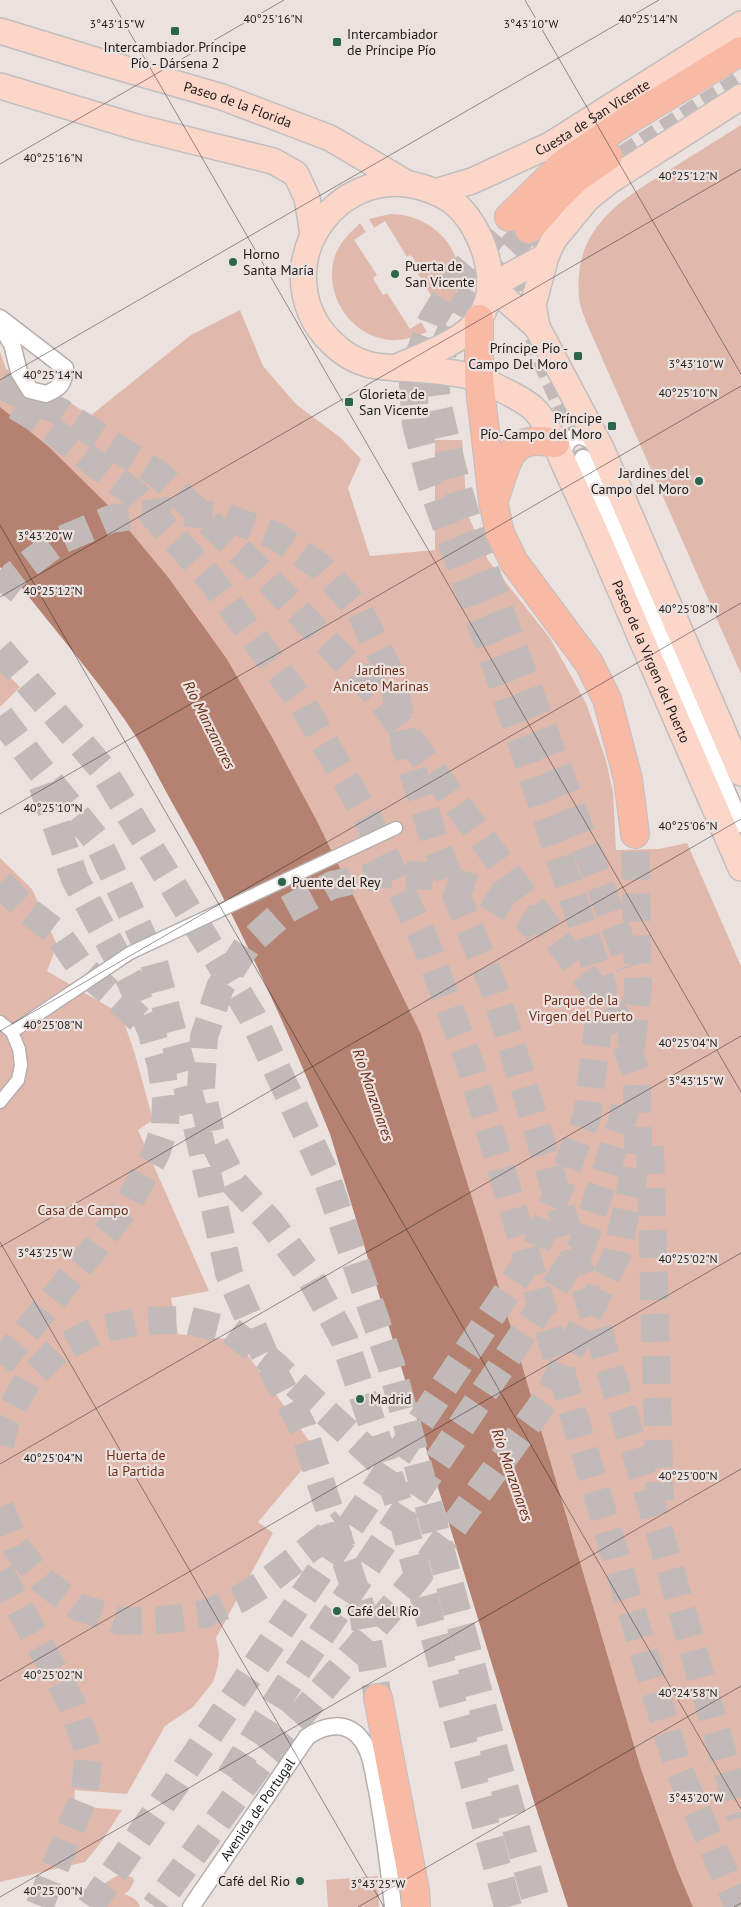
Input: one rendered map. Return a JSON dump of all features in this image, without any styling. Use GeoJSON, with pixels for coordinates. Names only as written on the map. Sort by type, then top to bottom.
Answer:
{"type":"FeatureCollection","features":[{"type":"Feature","properties":{"kind":"highway"},"geometry":{"type":"LineString","coordinates":[[741,51],[625,122],[564,164],[519,223],[617,149],[741,73]]}},
{"type":"Feature","properties":{"kind":"highway"},"geometry":{"type":"LineString","coordinates":[[479,319],[478,379],[493,501],[500,533],[514,562],[589,663],[607,699],[628,779],[635,834]]}},
{"type":"Feature","properties":{"kind":"highway"},"geometry":{"type":"LineString","coordinates":[[493,501],[509,458],[517,447],[528,441],[538,439],[575,451]]}},
{"type":"Feature","properties":{"kind":"highway"},"geometry":{"type":"LineString","coordinates":[[378,1698],[415,1890],[416,1907]]}},
{"type":"Feature","properties":{"kind":"main road","name":"Cuesta de San Vicente"},"geometry":{"type":"LineString","coordinates":[[435,192],[472,181],[550,145],[741,24]]}},
{"type":"Feature","properties":{"kind":"main road","name":"Paseo de la Florida"},"geometry":{"type":"LineString","coordinates":[[0,31],[222,97],[330,138],[408,184]]}},
{"type":"Feature","properties":{"kind":"main road"},"geometry":{"type":"LineString","coordinates":[[0,86],[136,126],[273,161],[296,174],[307,198],[313,234]]}},
{"type":"Feature","properties":{"kind":"main road"},"geometry":{"type":"LineString","coordinates":[[537,327],[533,305],[546,256],[554,239],[587,198],[608,182],[741,97]]}},
{"type":"Feature","properties":{"kind":"main road"},"geometry":{"type":"LineString","coordinates":[[386,184],[408,184],[435,192],[452,202],[474,227],[487,260],[491,286],[479,319],[457,338],[394,368],[366,364],[353,358],[336,346],[322,332],[310,311],[304,277],[305,259],[313,234],[326,215],[343,200],[363,189],[386,184]]}},
{"type":"Feature","properties":{"kind":"main road"},"geometry":{"type":"LineString","coordinates":[[491,286],[546,256]]}},
{"type":"Feature","properties":{"kind":"main road","name":"Paseo de la Virgen del Puerto"},"geometry":{"type":"LineString","coordinates":[[491,286],[537,327],[575,451],[741,868]]}},
{"type":"Feature","properties":{"kind":"main road","name":"Paseo de la Virgen del Puerto"},"geometry":{"type":"LineString","coordinates":[[394,368],[451,373],[478,379],[523,400],[575,451],[741,773]]}},
{"type":"Feature","properties":{"kind":"street"},"geometry":{"type":"LineString","coordinates":[[0,318],[64,368],[64,380],[60,388],[46,394],[30,390],[19,372],[12,344],[0,325]]}},
{"type":"Feature","properties":{"kind":"street","name":"Paseo de la Virgen del Puerto"},"geometry":{"type":"LineString","coordinates":[[575,451],[741,824]]}},
{"type":"Feature","properties":{"kind":"street"},"geometry":{"type":"LineString","coordinates":[[12,1032],[130,953],[396,828]]}},
{"type":"Feature","properties":{"kind":"street"},"geometry":{"type":"LineString","coordinates":[[0,1022],[12,1032],[19,1048],[21,1065],[18,1080],[0,1102]]}},
{"type":"Feature","properties":{"kind":"street","name":"Avenida de Portugal"},"geometry":{"type":"LineString","coordinates":[[191,1907],[307,1737],[317,1730],[329,1726],[339,1726],[354,1732],[362,1740],[372,1763],[387,1841],[393,1907]]}},
{"type":"Feature","properties":{"kind":"green space","name":"Jardines del Campo del Moro"},"geometry":{"type":"Polygon","coordinates":[[[741,125],[741,674],[587,324],[579,298],[579,275],[583,254],[590,237],[614,208],[630,195],[741,125]]]}},
{"type":"Feature","properties":{"kind":"green space"},"geometry":{"type":"Polygon","coordinates":[[[390,214],[422,221],[446,241],[454,254],[458,268],[458,284],[453,301],[443,318],[435,326],[429,317],[440,310],[418,274],[421,271],[411,255],[407,257],[385,221],[374,228],[369,219],[390,214]]]}},
{"type":"Feature","properties":{"kind":"green space"},"geometry":{"type":"Polygon","coordinates":[[[360,223],[366,232],[354,240],[377,275],[373,278],[383,295],[387,293],[410,329],[421,322],[427,332],[402,340],[382,339],[367,333],[354,324],[344,313],[337,299],[333,284],[332,268],[336,253],[360,223]]]}},
{"type":"Feature","properties":{"kind":"green space","name":"Parque de la Virgen del Puerto"},"geometry":{"type":"Polygon","coordinates":[[[240,310],[263,366],[296,404],[341,438],[361,459],[348,488],[370,556],[435,550],[435,440],[462,440],[467,513],[488,560],[550,638],[586,703],[605,757],[613,792],[616,850],[659,849],[687,843],[741,966],[741,1907],[693,1907],[677,1869],[641,1769],[483,1233],[421,1034],[317,821],[227,659],[168,577],[110,507],[49,447],[0,485],[0,352],[6,369],[55,400],[65,399],[90,416],[191,335],[240,310]]]}},
{"type":"Feature","properties":{"kind":"green space"},"geometry":{"type":"Polygon","coordinates":[[[0,667],[20,687],[0,707],[0,667]]]}},
{"type":"Feature","properties":{"kind":"green space","name":"Huerta de la Partida"},"geometry":{"type":"Polygon","coordinates":[[[0,858],[32,889],[57,945],[47,971],[121,1014],[134,1051],[153,1120],[138,1130],[209,1291],[171,1298],[178,1334],[237,1340],[317,1452],[258,1522],[273,1533],[216,1638],[219,1653],[218,1666],[213,1682],[193,1707],[165,1726],[127,1794],[75,1790],[74,1806],[122,1810],[102,1841],[85,1862],[0,1882],[0,858]]]}},
{"type":"Feature","properties":{"kind":"green space"},"geometry":{"type":"Polygon","coordinates":[[[120,1875],[132,1877],[134,1880],[128,1891],[124,1894],[136,1900],[140,1907],[97,1907],[93,1901],[97,1892],[111,1879],[120,1875]]]}},
{"type":"Feature","properties":{"kind":"green space"},"geometry":{"type":"Polygon","coordinates":[[[378,1876],[379,1907],[328,1907],[326,1880],[378,1876]]]}},
{"type":"Feature","properties":{"kind":"water","name":"Río Manzanares"},"geometry":{"type":"Polygon","coordinates":[[[0,407],[49,447],[110,507],[168,577],[227,659],[317,821],[421,1034],[483,1233],[641,1769],[677,1869],[693,1907],[568,1907],[534,1802],[330,1134],[313,1092],[277,1009],[238,927],[138,741],[125,720],[73,651],[18,583],[0,567],[0,407]]]}},
{"type":"Feature","properties":{"kind":"tunnel"},"geometry":{"type":"LineString","coordinates":[[602,166],[741,78]]}},
{"type":"Feature","properties":{"kind":"tunnel"},"geometry":{"type":"LineString","coordinates":[[90,1907],[365,1505],[535,1250],[587,1116],[603,988],[495,663],[431,483],[416,424],[413,385],[419,355],[432,320],[461,273],[509,217]]}},
{"type":"Feature","properties":{"kind":"tunnel"},"geometry":{"type":"LineString","coordinates":[[525,315],[521,269],[541,224]]}},
{"type":"Feature","properties":{"kind":"tunnel"},"geometry":{"type":"LineString","coordinates":[[529,229],[487,275],[463,307],[446,344],[436,378],[437,399],[446,442],[472,534],[630,967]]}},
{"type":"Feature","properties":{"kind":"tunnel"},"geometry":{"type":"LineString","coordinates":[[533,338],[542,365],[583,458]]}},
{"type":"Feature","properties":{"kind":"tunnel"},"geometry":{"type":"LineString","coordinates":[[0,385],[61,412],[158,474],[256,567],[379,697],[525,897],[618,1019],[637,1077],[638,1153],[617,1254],[549,1395],[416,1579],[261,1762],[155,1907]]}},
{"type":"Feature","properties":{"kind":"tunnel"},"geometry":{"type":"LineString","coordinates":[[16,406],[39,420],[138,497],[212,581],[302,703],[367,817],[427,946],[471,1067],[678,1768],[739,1907]]}},
{"type":"Feature","properties":{"kind":"tunnel"},"geometry":{"type":"LineString","coordinates":[[0,593],[14,575],[59,541],[111,519],[167,511],[223,516],[276,536],[322,568],[359,610],[393,679],[406,749],[435,842],[495,991],[661,1537],[741,1818]]}},
{"type":"Feature","properties":{"kind":"tunnel"},"geometry":{"type":"LineString","coordinates":[[0,650],[101,767],[252,1016],[325,1173],[392,1368],[495,1754],[538,1907]]}},
{"type":"Feature","properties":{"kind":"tunnel"},"geometry":{"type":"LineString","coordinates":[[0,716],[98,842],[153,959],[194,1113],[229,1273],[263,1351],[303,1428],[363,1614],[378,1698]]}},
{"type":"Feature","properties":{"kind":"tunnel"},"geometry":{"type":"LineString","coordinates":[[0,1364],[128,1204],[156,1153],[165,1126],[166,1099],[161,1065],[151,1030],[131,982],[75,879],[41,781]]}},
{"type":"Feature","properties":{"kind":"tunnel"},"geometry":{"type":"LineString","coordinates":[[631,1047],[638,987],[635,834]]}},
{"type":"Feature","properties":{"kind":"tunnel"},"geometry":{"type":"LineString","coordinates":[[508,1907],[398,1502],[344,1339],[308,1273],[270,1222],[235,1184],[212,1138],[201,1088],[204,1037],[220,987],[248,944],[286,910],[332,885],[382,874],[433,876],[483,891],[526,918],[538,931]]}},
{"type":"Feature","properties":{"kind":"tunnel"},"geometry":{"type":"LineString","coordinates":[[0,883],[28,911],[57,933],[80,966],[147,1026]]}},
{"type":"Feature","properties":{"kind":"tunnel"},"geometry":{"type":"LineString","coordinates":[[230,1777],[283,1692],[582,1246],[623,1118],[625,1095]]}},
{"type":"Feature","properties":{"kind":"tunnel"},"geometry":{"type":"LineString","coordinates":[[650,1146],[660,1501]]}},
{"type":"Feature","properties":{"kind":"tunnel"},"geometry":{"type":"LineString","coordinates":[[0,1445],[6,1420],[27,1381],[58,1350],[97,1330],[140,1321],[187,1320],[231,1331],[269,1360],[385,1467]]}},
{"type":"Feature","properties":{"kind":"tunnel"},"geometry":{"type":"LineString","coordinates":[[0,1507],[16,1547],[43,1581],[78,1607],[120,1621],[164,1620],[205,1614],[239,1599],[268,1581],[344,1522]]}},
{"type":"Feature","properties":{"kind":"tunnel"},"geometry":{"type":"LineString","coordinates":[[0,1572],[73,1706],[89,1754],[84,1796],[39,1907]]}},
{"type":"Feature","properties":{"kind":"place","name":"Intercambiador Príncipe Pío - Dársena 2"},"geometry":{"type":"Point","coordinates":[175,31]}},
{"type":"Feature","properties":{"kind":"place","name":"Intercambiador de Príncipe Pío"},"geometry":{"type":"Point","coordinates":[337,42]}},
{"type":"Feature","properties":{"kind":"place","name":"Horno Santa María"},"geometry":{"type":"Point","coordinates":[233,262]}},
{"type":"Feature","properties":{"kind":"place","name":"Puerta de San Vicente"},"geometry":{"type":"Point","coordinates":[395,274]}},
{"type":"Feature","properties":{"kind":"place","name":"Príncipe Pío - Campo Del Moro"},"geometry":{"type":"Point","coordinates":[578,356]}},
{"type":"Feature","properties":{"kind":"place","name":"Glorieta de San Vicente"},"geometry":{"type":"Point","coordinates":[349,402]}},
{"type":"Feature","properties":{"kind":"place","name":"Príncipe Pío-Campo del Moro"},"geometry":{"type":"Point","coordinates":[612,426]}},
{"type":"Feature","properties":{"kind":"place","name":"Jardines del Campo del Moro"},"geometry":{"type":"Point","coordinates":[699,481]}},
{"type":"Feature","properties":{"kind":"place","name":"Puente del Rey"},"geometry":{"type":"Point","coordinates":[282,882]}},
{"type":"Feature","properties":{"kind":"place","name":"Madrid"},"geometry":{"type":"Point","coordinates":[360,1399]}},
{"type":"Feature","properties":{"kind":"place","name":"Café del Río"},"geometry":{"type":"Point","coordinates":[337,1611]}},
{"type":"Feature","properties":{"kind":"place","name":"Café del Rio"},"geometry":{"type":"Point","coordinates":[300,1881]}},
{"type":"Feature","properties":{"kind":"park label","name":"Jardines Aniceto Marinas"},"geometry":{"type":"Point","coordinates":[381,678]}},
{"type":"Feature","properties":{"kind":"park label","name":"Casa de Campo"},"geometry":{"type":"Point","coordinates":[83,1210]}}]}
